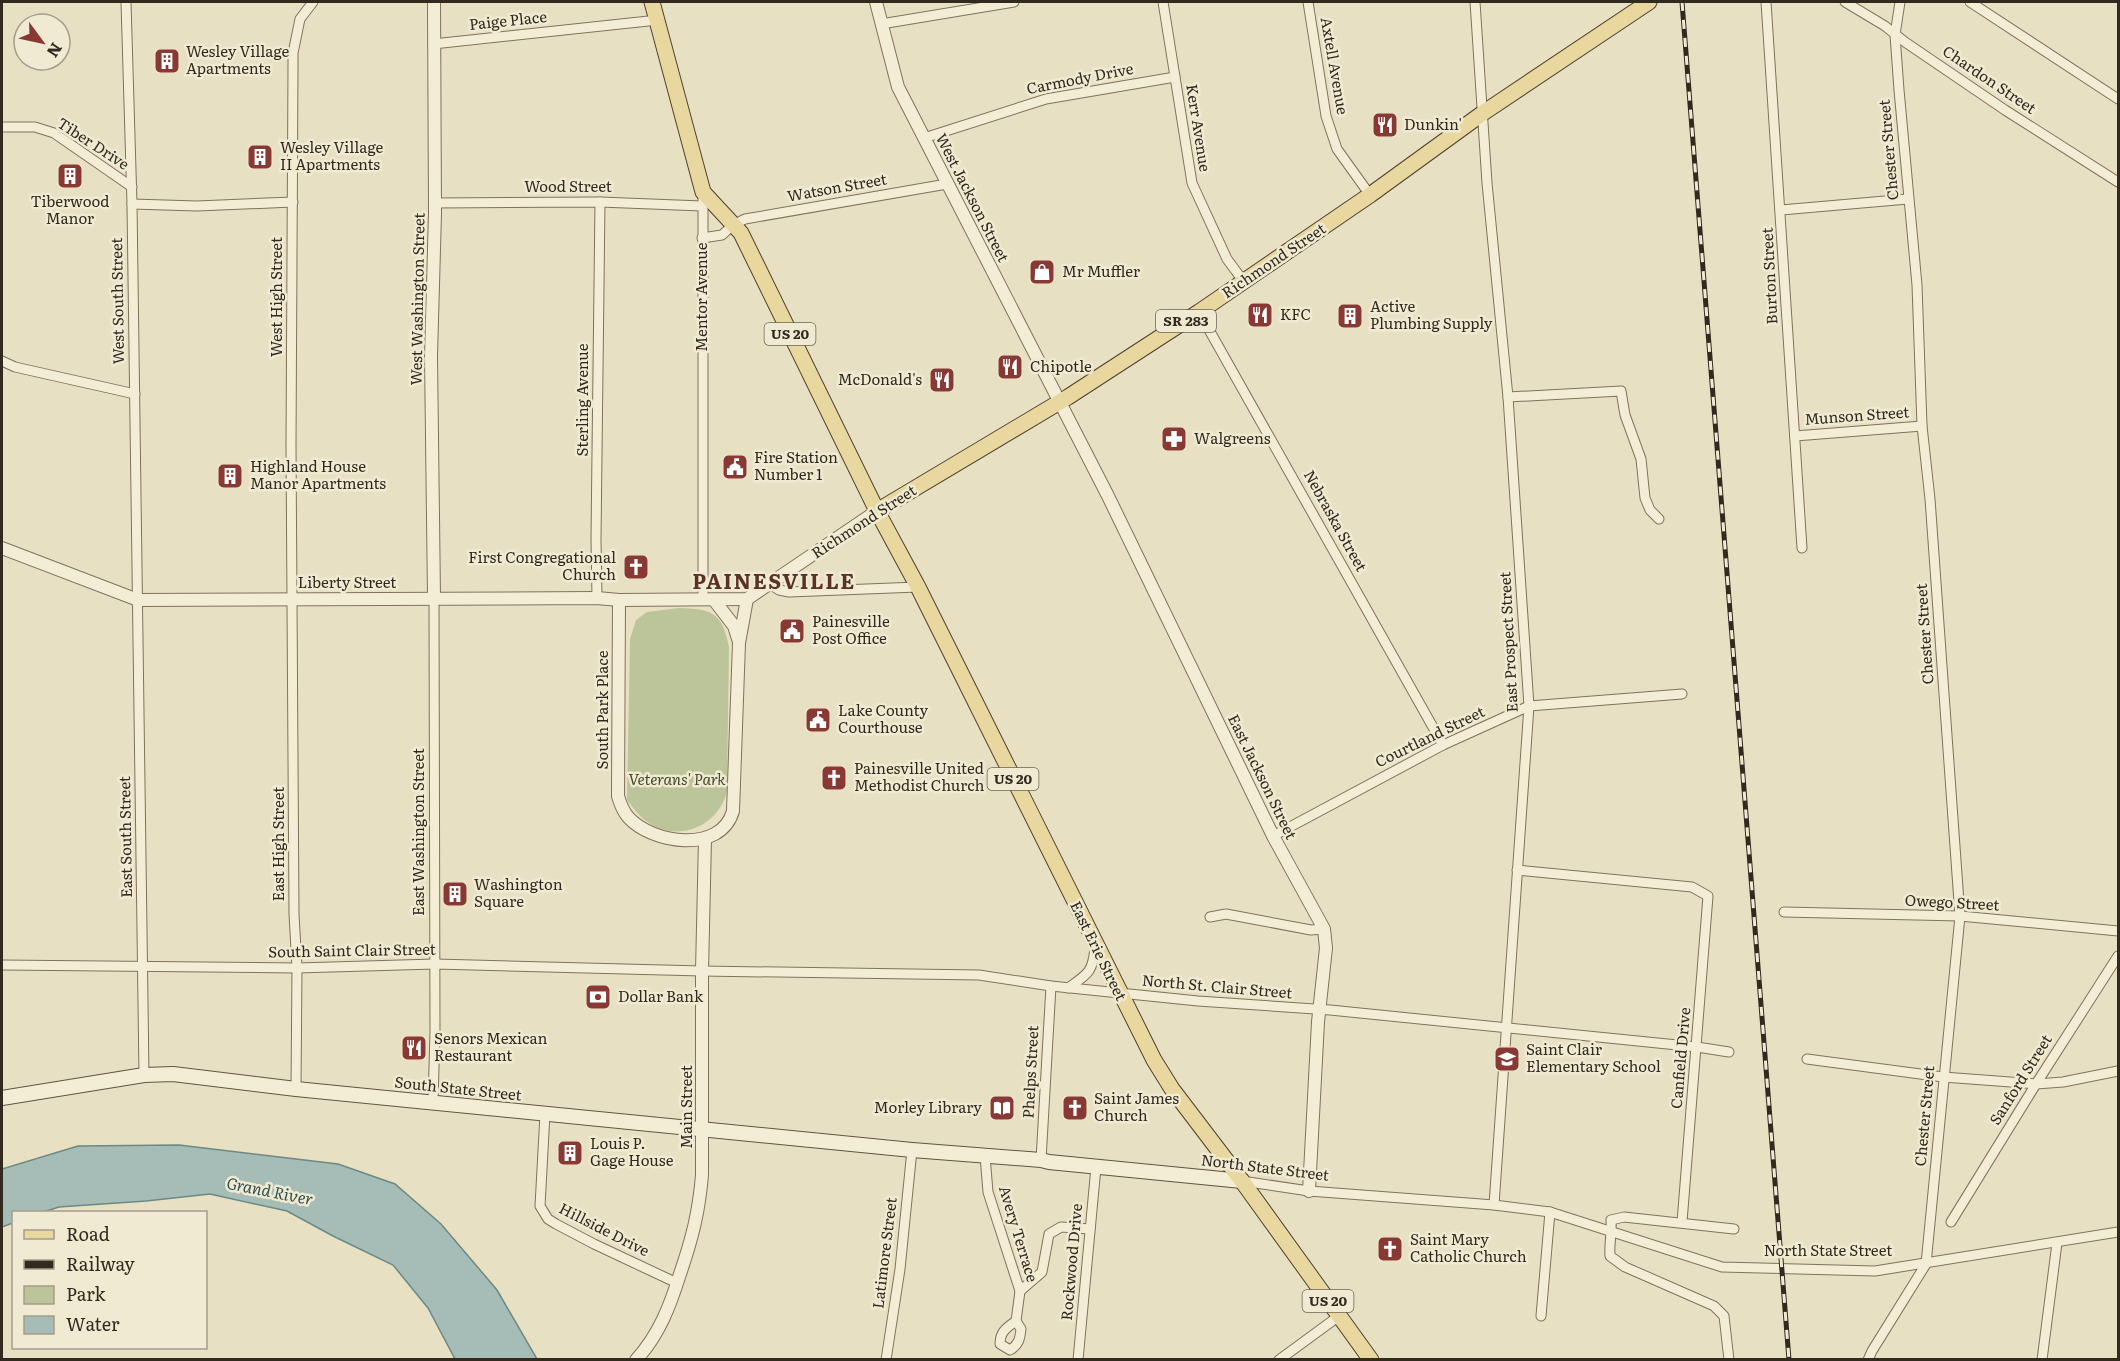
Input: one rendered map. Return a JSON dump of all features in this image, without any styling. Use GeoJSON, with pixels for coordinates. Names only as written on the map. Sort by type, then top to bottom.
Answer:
{"type":"FeatureCollection","features":[{"type":"Feature","properties":{"kind":"main road","name":"Mentor Avenue"},"geometry":{"type":"LineString","coordinates":[[652,2],[702,199]]}},
{"type":"Feature","properties":{"kind":"main road","name":"Richmond Street"},"geometry":{"type":"LineString","coordinates":[[877,511],[1059,402],[1199,312],[1370,195],[1483,113],[1649,2]]}},
{"type":"Feature","properties":{"kind":"main road","name":"US 20"},"geometry":{"type":"LineString","coordinates":[[702,199],[741,234],[877,511]]}},
{"type":"Feature","properties":{"kind":"main road","name":"East Erie Street"},"geometry":{"type":"LineString","coordinates":[[877,511],[918,587],[1154,1060],[1172,1089],[1371,1359]]}},
{"type":"Feature","properties":{"kind":"main road","name":"South State Street"},"geometry":{"type":"LineString","coordinates":[[2,1098],[144,1075],[173,1074],[296,1089],[912,1150]]}},
{"type":"Feature","properties":{"kind":"main road","name":"North State Street"},"geometry":{"type":"LineString","coordinates":[[912,1150],[1041,1160],[1242,1181]]}},
{"type":"Feature","properties":{"kind":"street","name":"West South Street"},"geometry":{"type":"LineString","coordinates":[[126,2],[132,187],[138,600]]}},
{"type":"Feature","properties":{"kind":"street","name":"West High Street"},"geometry":{"type":"LineString","coordinates":[[292,598],[293,53],[300,19],[312,2]]}},
{"type":"Feature","properties":{"kind":"street","name":"West Washington Street"},"geometry":{"type":"LineString","coordinates":[[434,2],[431,356],[434,597]]}},
{"type":"Feature","properties":{"kind":"street","name":"West Jackson Street"},"geometry":{"type":"LineString","coordinates":[[876,2],[898,87],[1059,402]]}},
{"type":"Feature","properties":{"kind":"street"},"geometry":{"type":"LineString","coordinates":[[881,24],[1014,2]]}},
{"type":"Feature","properties":{"kind":"street","name":"Kerr Avenue"},"geometry":{"type":"LineString","coordinates":[[1163,2],[1192,183],[1227,259],[1244,282]]}},
{"type":"Feature","properties":{"kind":"street","name":"Axtell Avenue"},"geometry":{"type":"LineString","coordinates":[[1308,2],[1326,116],[1337,149],[1370,195]]}},
{"type":"Feature","properties":{"kind":"street","name":"East Prospect Street"},"geometry":{"type":"LineString","coordinates":[[1475,2],[1487,183],[1508,397],[1529,706],[1494,1204]]}},
{"type":"Feature","properties":{"kind":"street","name":"Burton Street"},"geometry":{"type":"LineString","coordinates":[[1766,2],[1802,548]]}},
{"type":"Feature","properties":{"kind":"street","name":"Chardon Street"},"geometry":{"type":"LineString","coordinates":[[1845,2],[2005,110],[2118,182]]}},
{"type":"Feature","properties":{"kind":"street","name":"Chester Street"},"geometry":{"type":"LineString","coordinates":[[1900,2],[1895,34],[1917,285],[1922,426],[1930,499],[1960,916],[1926,1264]]}},
{"type":"Feature","properties":{"kind":"street"},"geometry":{"type":"LineString","coordinates":[[1970,2],[2118,99]]}},
{"type":"Feature","properties":{"kind":"street","name":"Paige Place"},"geometry":{"type":"LineString","coordinates":[[433,44],[658,21]]}},
{"type":"Feature","properties":{"kind":"street","name":"Carmody Drive"},"geometry":{"type":"LineString","coordinates":[[924,138],[1046,99],[1175,77]]}},
{"type":"Feature","properties":{"kind":"street","name":"Tiber Drive"},"geometry":{"type":"LineString","coordinates":[[2,127],[35,127],[54,133],[132,187]]}},
{"type":"Feature","properties":{"kind":"street","name":"Watson Street"},"geometry":{"type":"LineString","coordinates":[[702,238],[722,236],[733,225],[745,219],[947,184]]}},
{"type":"Feature","properties":{"kind":"street","name":"Wood Street"},"geometry":{"type":"LineString","coordinates":[[434,203],[702,199]]}},
{"type":"Feature","properties":{"kind":"street","name":"Mentor Avenue"},"geometry":{"type":"LineString","coordinates":[[702,199],[708,599]]}},
{"type":"Feature","properties":{"kind":"street"},"geometry":{"type":"LineString","coordinates":[[1781,210],[1908,199]]}},
{"type":"Feature","properties":{"kind":"street"},"geometry":{"type":"LineString","coordinates":[[132,204],[197,206],[293,202]]}},
{"type":"Feature","properties":{"kind":"street","name":"Sterling Avenue"},"geometry":{"type":"LineString","coordinates":[[597,598],[600,202]]}},
{"type":"Feature","properties":{"kind":"street","name":"Nebraska Street"},"geometry":{"type":"LineString","coordinates":[[1199,312],[1443,745]]}},
{"type":"Feature","properties":{"kind":"street"},"geometry":{"type":"LineString","coordinates":[[2,361],[15,367],[135,394]]}},
{"type":"Feature","properties":{"kind":"street"},"geometry":{"type":"LineString","coordinates":[[1508,397],[1621,391],[1625,414],[1641,459],[1645,498],[1650,510],[1659,519]]}},
{"type":"Feature","properties":{"kind":"street","name":"East Jackson Street"},"geometry":{"type":"LineString","coordinates":[[1059,402],[1108,496],[1274,836],[1324,929],[1326,948],[1309,1191]]}},
{"type":"Feature","properties":{"kind":"street","name":"Munson Street"},"geometry":{"type":"LineString","coordinates":[[1795,436],[1922,426]]}},
{"type":"Feature","properties":{"kind":"street","name":"Richmond Street"},"geometry":{"type":"LineString","coordinates":[[747,599],[877,511]]}},
{"type":"Feature","properties":{"kind":"street","name":"Liberty Street"},"geometry":{"type":"LineString","coordinates":[[2,548],[138,600],[434,597],[708,599]]}},
{"type":"Feature","properties":{"kind":"street"},"geometry":{"type":"LineString","coordinates":[[770,584],[779,590],[789,592],[918,587]]}},
{"type":"Feature","properties":{"kind":"street","name":"East Washington Street"},"geometry":{"type":"LineString","coordinates":[[433,1103],[435,1044],[434,597]]}},
{"type":"Feature","properties":{"kind":"street","name":"East High Street"},"geometry":{"type":"LineString","coordinates":[[292,598],[294,914],[297,968],[296,1089]]}},
{"type":"Feature","properties":{"kind":"street"},"geometry":{"type":"LineString","coordinates":[[705,839],[716,835],[724,828],[733,812],[739,643],[747,599],[708,599]]}},
{"type":"Feature","properties":{"kind":"street"},"geometry":{"type":"LineString","coordinates":[[708,599],[734,626],[739,643]]}},
{"type":"Feature","properties":{"kind":"street","name":"East South Street"},"geometry":{"type":"LineString","coordinates":[[138,600],[144,1075]]}},
{"type":"Feature","properties":{"kind":"street","name":"South Park Place"},"geometry":{"type":"LineString","coordinates":[[619,600],[618,796],[622,808],[639,826],[660,836],[705,839]]}},
{"type":"Feature","properties":{"kind":"street","name":"Courtland Street"},"geometry":{"type":"LineString","coordinates":[[1274,836],[1443,745],[1529,706],[1682,694]]}},
{"type":"Feature","properties":{"kind":"street","name":"Main Street"},"geometry":{"type":"LineString","coordinates":[[636,1359],[657,1333],[670,1306],[696,1228],[700,1202],[703,1129],[702,971],[705,839]]}},
{"type":"Feature","properties":{"kind":"street","name":"Canfield Drive"},"geometry":{"type":"LineString","coordinates":[[1517,870],[1692,887],[1708,896],[1682,1222]]}},
{"type":"Feature","properties":{"kind":"street","name":"Owego Street"},"geometry":{"type":"LineString","coordinates":[[1784,912],[1960,916],[2118,931]]}},
{"type":"Feature","properties":{"kind":"street"},"geometry":{"type":"LineString","coordinates":[[1210,917],[1226,914],[1311,930],[1324,929]]}},
{"type":"Feature","properties":{"kind":"street"},"geometry":{"type":"LineString","coordinates":[[1068,988],[1088,974],[1094,965],[1095,945]]}},
{"type":"Feature","properties":{"kind":"street","name":"Sanford Street"},"geometry":{"type":"LineString","coordinates":[[1951,1222],[2118,956]]}},
{"type":"Feature","properties":{"kind":"street","name":"South Saint Clair Street"},"geometry":{"type":"LineString","coordinates":[[2,965],[297,968],[435,964],[702,971]]}},
{"type":"Feature","properties":{"kind":"street","name":"North St. Clair Street"},"geometry":{"type":"LineString","coordinates":[[702,971],[966,974],[1068,988],[1508,1028],[1729,1052]]}},
{"type":"Feature","properties":{"kind":"street","name":"Phelps Street"},"geometry":{"type":"LineString","coordinates":[[1041,1160],[1051,986]]}},
{"type":"Feature","properties":{"kind":"street"},"geometry":{"type":"LineString","coordinates":[[1806,1059],[1943,1077],[2036,1084],[2063,1082],[2118,1071]]}},
{"type":"Feature","properties":{"kind":"street","name":"Hillside Drive"},"geometry":{"type":"LineString","coordinates":[[545,1114],[540,1206],[548,1219],[594,1244],[677,1283]]}},
{"type":"Feature","properties":{"kind":"street","name":"Latimore Street"},"geometry":{"type":"LineString","coordinates":[[886,1359],[900,1269],[912,1150]]}},
{"type":"Feature","properties":{"kind":"street","name":"Avery Terrace"},"geometry":{"type":"LineString","coordinates":[[985,1156],[988,1192],[1020,1291],[1016,1321]]}},
{"type":"Feature","properties":{"kind":"street","name":"Rockwood Drive"},"geometry":{"type":"LineString","coordinates":[[1078,1359],[1096,1167]]}},
{"type":"Feature","properties":{"kind":"street","name":"North State Street"},"geometry":{"type":"LineString","coordinates":[[1242,1181],[1309,1191],[1494,1204],[1550,1212],[1722,1267],[1875,1271],[2118,1232]]}},
{"type":"Feature","properties":{"kind":"street"},"geometry":{"type":"LineString","coordinates":[[1542,1316],[1550,1212]]}},
{"type":"Feature","properties":{"kind":"street"},"geometry":{"type":"LineString","coordinates":[[1729,1359],[1724,1316],[1714,1306],[1625,1267],[1610,1256],[1609,1244],[1612,1233],[1611,1220],[1624,1217],[1734,1229]]}},
{"type":"Feature","properties":{"kind":"street"},"geometry":{"type":"LineString","coordinates":[[1020,1291],[1042,1272],[1049,1234],[1061,1227],[1090,1229]]}},
{"type":"Feature","properties":{"kind":"street"},"geometry":{"type":"LineString","coordinates":[[2042,1359],[2057,1243]]}},
{"type":"Feature","properties":{"kind":"street"},"geometry":{"type":"LineString","coordinates":[[1868,1359],[1926,1264]]}},
{"type":"Feature","properties":{"kind":"street"},"geometry":{"type":"LineString","coordinates":[[1279,1359],[1339,1316]]}},
{"type":"Feature","properties":{"kind":"green space","name":"Veterans' Park"},"geometry":{"type":"Polygon","coordinates":[[[679,608],[700,610],[714,615],[723,626],[726,635],[729,647],[727,791],[722,804],[706,822],[683,831],[670,831],[658,828],[646,821],[627,800],[630,639],[636,620],[647,612],[679,608]]]}},
{"type":"Feature","properties":{"kind":"water","name":"Grand River"},"geometry":{"type":"Polygon","coordinates":[[[179,1145],[338,1164],[395,1184],[441,1224],[497,1290],[537,1359],[455,1359],[428,1308],[393,1265],[287,1211],[210,1194],[59,1207],[46,1211],[12,1211],[12,1223],[2,1227],[2,1169],[78,1146],[179,1145]]]}},
{"type":"Feature","properties":{"kind":"railway"},"geometry":{"type":"LineString","coordinates":[[1682,2],[1789,1360]]}},
{"type":"Feature","properties":{"kind":"place","name":"Wesley Village Apartments"},"geometry":{"type":"Point","coordinates":[167,61]}},
{"type":"Feature","properties":{"kind":"place","name":"Dunkin'"},"geometry":{"type":"Point","coordinates":[1385,125]}},
{"type":"Feature","properties":{"kind":"place","name":"Wesley Village II Apartments"},"geometry":{"type":"Point","coordinates":[260,157]}},
{"type":"Feature","properties":{"kind":"place","name":"Tiberwood Manor"},"geometry":{"type":"Point","coordinates":[70,176]}},
{"type":"Feature","properties":{"kind":"place","name":"Mr Muffler"},"geometry":{"type":"Point","coordinates":[1042,272]}},
{"type":"Feature","properties":{"kind":"place","name":"KFC"},"geometry":{"type":"Point","coordinates":[1260,315]}},
{"type":"Feature","properties":{"kind":"place","name":"Active Plumbing Supply"},"geometry":{"type":"Point","coordinates":[1350,316]}},
{"type":"Feature","properties":{"kind":"place","name":"Chipotle"},"geometry":{"type":"Point","coordinates":[1010,367]}},
{"type":"Feature","properties":{"kind":"place","name":"McDonald's"},"geometry":{"type":"Point","coordinates":[942,380]}},
{"type":"Feature","properties":{"kind":"place","name":"Walgreens"},"geometry":{"type":"Point","coordinates":[1174,439]}},
{"type":"Feature","properties":{"kind":"place","name":"Fire Station Number 1"},"geometry":{"type":"Point","coordinates":[735,467]}},
{"type":"Feature","properties":{"kind":"place","name":"Highland House Manor Apartments"},"geometry":{"type":"Point","coordinates":[230,476]}},
{"type":"Feature","properties":{"kind":"place","name":"First Congregational Church"},"geometry":{"type":"Point","coordinates":[636,567]}},
{"type":"Feature","properties":{"kind":"place","name":"Painesville Post Office"},"geometry":{"type":"Point","coordinates":[792,631]}},
{"type":"Feature","properties":{"kind":"place","name":"Lake County Courthouse"},"geometry":{"type":"Point","coordinates":[818,720]}},
{"type":"Feature","properties":{"kind":"place","name":"Painesville United Methodist Church"},"geometry":{"type":"Point","coordinates":[834,778]}},
{"type":"Feature","properties":{"kind":"place","name":"Washington Square"},"geometry":{"type":"Point","coordinates":[455,894]}},
{"type":"Feature","properties":{"kind":"place","name":"Dollar Bank"},"geometry":{"type":"Point","coordinates":[598,997]}},
{"type":"Feature","properties":{"kind":"place","name":"Senors Mexican Restaurant"},"geometry":{"type":"Point","coordinates":[414,1048]}},
{"type":"Feature","properties":{"kind":"place","name":"Saint Clair Elementary School"},"geometry":{"type":"Point","coordinates":[1507,1059]}},
{"type":"Feature","properties":{"kind":"place","name":"Morley Library"},"geometry":{"type":"Point","coordinates":[1002,1108]}},
{"type":"Feature","properties":{"kind":"place","name":"Saint James Church"},"geometry":{"type":"Point","coordinates":[1075,1108]}},
{"type":"Feature","properties":{"kind":"place","name":"Louis P. Gage House"},"geometry":{"type":"Point","coordinates":[570,1153]}},
{"type":"Feature","properties":{"kind":"place","name":"Saint Mary Catholic Church"},"geometry":{"type":"Point","coordinates":[1390,1249]}},
{"type":"Feature","properties":{"kind":"district","name":"PAINESVILLE"},"geometry":{"type":"Point","coordinates":[774,582]}}]}
